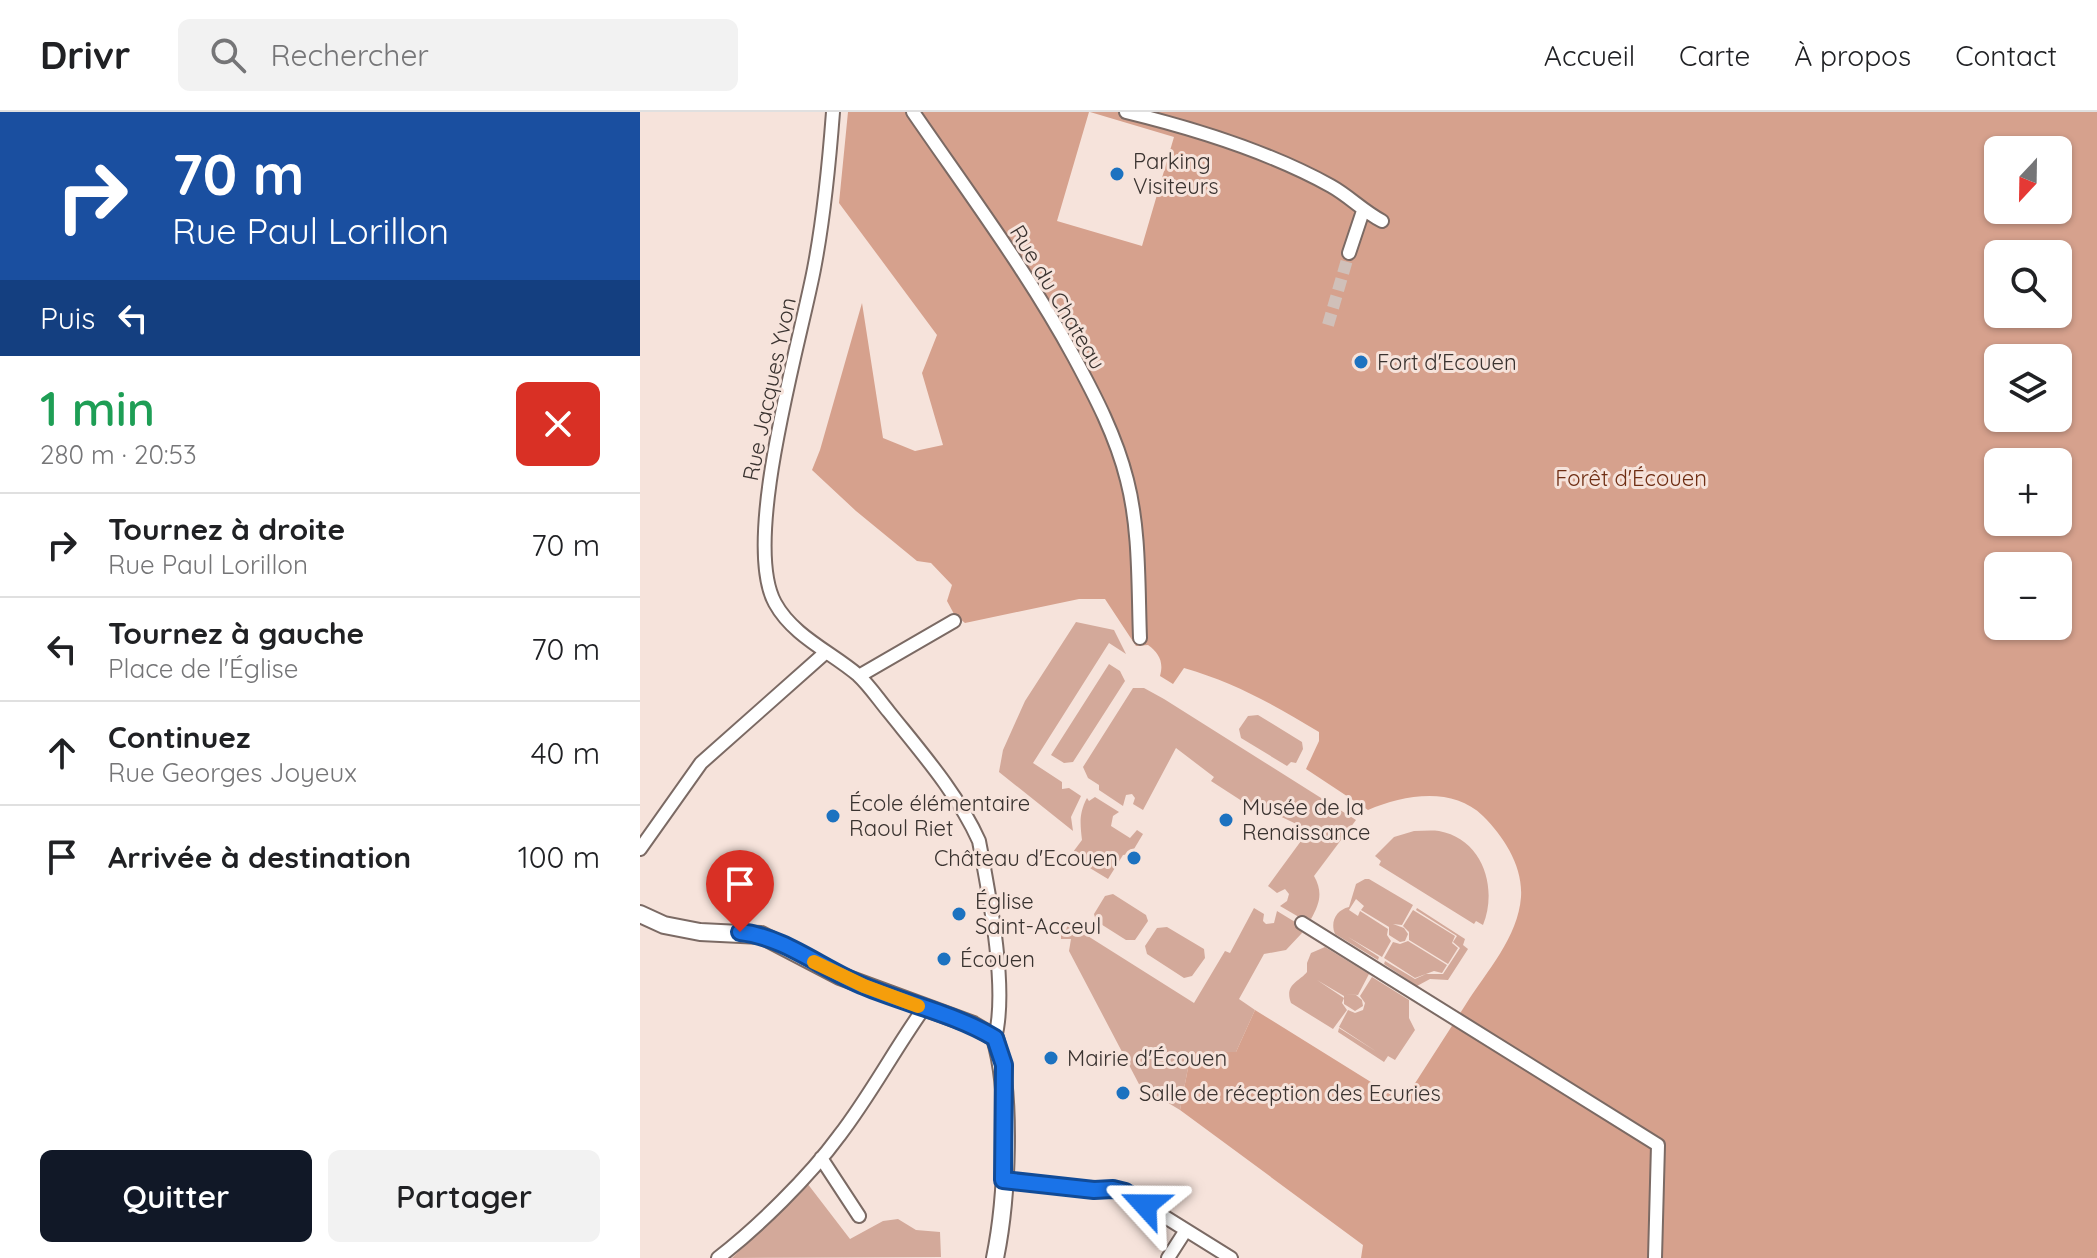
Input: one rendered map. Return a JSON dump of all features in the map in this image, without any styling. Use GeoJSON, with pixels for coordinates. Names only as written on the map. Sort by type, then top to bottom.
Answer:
{"type":"FeatureCollection","features":[{"type":"Feature","properties":{"kind":"main road"},"geometry":{"type":"LineString","coordinates":[[640,914],[664,925],[700,932],[761,935],[840,976],[973,1025],[995,1038],[1004,1065],[1003,1180],[995,1258]]}},
{"type":"Feature","properties":{"kind":"street","name":"Rue Jacques Yvon"},"geometry":{"type":"LineString","coordinates":[[833,112],[828,183],[815,268],[768,493],[765,554],[768,586],[775,603],[805,637],[859,676],[923,755],[972,826],[979,841],[991,913],[1001,1018],[995,1038]]}},
{"type":"Feature","properties":{"kind":"street","name":"Rue du Chateau"},"geometry":{"type":"LineString","coordinates":[[913,112],[1040,298],[1113,435],[1128,481],[1134,519],[1140,638]]}},
{"type":"Feature","properties":{"kind":"street"},"geometry":{"type":"LineString","coordinates":[[1126,112],[1264,153],[1334,187],[1363,211],[1382,221]]}},
{"type":"Feature","properties":{"kind":"street"},"geometry":{"type":"LineString","coordinates":[[1349,253],[1363,211]]}},
{"type":"Feature","properties":{"kind":"street"},"geometry":{"type":"LineString","coordinates":[[859,676],[954,621]]}},
{"type":"Feature","properties":{"kind":"street"},"geometry":{"type":"LineString","coordinates":[[640,849],[701,763],[825,653]]}},
{"type":"Feature","properties":{"kind":"street"},"geometry":{"type":"LineString","coordinates":[[1302,923],[1658,1145],[1655,1258]]}},
{"type":"Feature","properties":{"kind":"street"},"geometry":{"type":"LineString","coordinates":[[718,1258],[752,1230],[840,1136],[924,1008]]}},
{"type":"Feature","properties":{"kind":"street"},"geometry":{"type":"LineString","coordinates":[[821,1158],[859,1216]]}},
{"type":"Feature","properties":{"kind":"street"},"geometry":{"type":"LineString","coordinates":[[1003,1180],[1125,1192],[1231,1258]]}},
{"type":"Feature","properties":{"kind":"street"},"geometry":{"type":"LineString","coordinates":[[1168,1258],[1186,1230]]}},
{"type":"Feature","properties":{"kind":"shaded area"},"geometry":{"type":"Polygon","coordinates":[[[1076,622],[1114,630],[1126,654],[1109,643],[1033,763],[1062,782],[1062,789],[1069,788],[1081,796],[1071,817],[1073,831],[999,772],[1003,750],[1025,701],[1076,622]]]}},
{"type":"Feature","properties":{"kind":"shaded area"},"geometry":{"type":"Polygon","coordinates":[[[1109,664],[1120,671],[1125,681],[1073,762],[1064,763],[1051,755],[1109,664]]]}},
{"type":"Feature","properties":{"kind":"shaded area"},"geometry":{"type":"Polygon","coordinates":[[[1133,688],[1144,688],[1164,699],[1356,820],[1314,876],[1319,887],[1319,898],[1311,919],[1307,917],[1304,920],[1280,906],[1287,901],[1289,894],[1285,889],[1277,893],[1268,886],[1309,830],[1265,809],[1262,814],[1211,781],[1214,777],[1176,748],[1143,810],[1133,804],[1135,798],[1132,794],[1126,795],[1123,806],[1099,790],[1099,785],[1088,778],[1083,767],[1133,688]]]}},
{"type":"Feature","properties":{"kind":"shaded area"},"geometry":{"type":"Polygon","coordinates":[[[1258,715],[1302,742],[1303,749],[1296,763],[1291,762],[1287,766],[1241,738],[1239,729],[1248,716],[1258,715]]]}},
{"type":"Feature","properties":{"kind":"shaded area"},"geometry":{"type":"Polygon","coordinates":[[[1095,797],[1119,812],[1113,816],[1111,826],[1130,838],[1137,830],[1143,834],[1131,854],[1123,855],[1108,879],[1070,856],[1082,840],[1084,803],[1087,798],[1089,801],[1095,797]]]}},
{"type":"Feature","properties":{"kind":"shaded area"},"geometry":{"type":"Polygon","coordinates":[[[1414,831],[1439,831],[1454,836],[1467,844],[1476,855],[1483,867],[1489,896],[1483,925],[1476,921],[1474,924],[1379,865],[1381,861],[1375,856],[1394,837],[1414,831]]]}},
{"type":"Feature","properties":{"kind":"shaded area"},"geometry":{"type":"Polygon","coordinates":[[[1365,879],[1413,905],[1402,925],[1393,924],[1404,928],[1408,934],[1405,941],[1400,942],[1389,935],[1389,927],[1361,910],[1364,906],[1356,899],[1349,910],[1358,916],[1360,911],[1388,929],[1387,935],[1391,941],[1382,957],[1348,937],[1379,957],[1378,960],[1335,934],[1333,925],[1335,917],[1349,907],[1356,884],[1365,879]]]}},
{"type":"Feature","properties":{"kind":"shaded area"},"geometry":{"type":"Polygon","coordinates":[[[1113,894],[1146,915],[1148,921],[1135,940],[1126,940],[1096,921],[1094,914],[1105,896],[1113,894]]]}},
{"type":"Feature","properties":{"kind":"shaded area"},"geometry":{"type":"Polygon","coordinates":[[[1254,908],[1264,914],[1266,924],[1274,923],[1277,911],[1300,925],[1302,933],[1286,950],[1264,954],[1239,999],[1255,1010],[1236,1052],[1191,1052],[1180,1110],[1140,1086],[1069,951],[1071,939],[1061,939],[1061,932],[1066,930],[1068,924],[1072,926],[1081,935],[1083,933],[1194,1003],[1225,951],[1230,953],[1254,908]]]}},
{"type":"Feature","properties":{"kind":"shaded area"},"geometry":{"type":"Polygon","coordinates":[[[1417,908],[1465,939],[1463,945],[1468,949],[1448,980],[1430,979],[1417,986],[1384,964],[1385,961],[1415,979],[1426,974],[1443,974],[1460,948],[1453,942],[1457,936],[1417,908]]]}},
{"type":"Feature","properties":{"kind":"shaded area"},"geometry":{"type":"Polygon","coordinates":[[[1413,910],[1455,936],[1452,943],[1458,948],[1448,964],[1409,940],[1409,932],[1403,926],[1413,910]]]}},
{"type":"Feature","properties":{"kind":"shaded area"},"geometry":{"type":"Polygon","coordinates":[[[1167,927],[1204,949],[1205,958],[1192,976],[1184,978],[1147,954],[1145,946],[1157,928],[1167,927]]]}},
{"type":"Feature","properties":{"kind":"shaded area"},"geometry":{"type":"Polygon","coordinates":[[[1408,941],[1447,965],[1442,973],[1434,971],[1415,978],[1384,958],[1393,942],[1400,944],[1408,941]]]}},
{"type":"Feature","properties":{"kind":"shaded area"},"geometry":{"type":"Polygon","coordinates":[[[1325,947],[1369,974],[1358,995],[1345,994],[1356,995],[1363,1006],[1355,1011],[1344,1004],[1344,998],[1342,1003],[1347,1010],[1333,1029],[1291,1003],[1289,997],[1293,984],[1307,972],[1311,953],[1325,947]]]}},
{"type":"Feature","properties":{"kind":"shaded area"},"geometry":{"type":"Polygon","coordinates":[[[1372,977],[1409,1000],[1409,1018],[1415,1030],[1395,1060],[1388,1056],[1384,1062],[1338,1032],[1339,1028],[1377,1052],[1339,1027],[1348,1010],[1355,1013],[1363,1010],[1365,1003],[1360,996],[1372,977]]]}},
{"type":"Feature","properties":{"kind":"shaded area"},"geometry":{"type":"Polygon","coordinates":[[[807,1183],[850,1239],[883,1221],[898,1219],[916,1230],[940,1232],[941,1257],[732,1258],[807,1183]]]}},
{"type":"Feature","properties":{"kind":"green space","name":"Forêt d'Écouen"},"geometry":{"type":"Polygon","coordinates":[[[848,112],[1089,112],[1057,221],[1142,246],[1174,137],[1090,112],[2097,112],[2097,1258],[1361,1258],[1363,1245],[1180,1110],[1191,1052],[1236,1052],[1255,1010],[1403,1102],[1508,940],[1519,912],[1521,897],[1515,863],[1491,824],[1457,800],[1412,797],[1368,810],[1306,769],[1319,741],[1319,732],[1220,680],[1184,668],[1173,684],[1160,676],[1158,655],[1148,645],[1136,646],[1105,599],[1079,599],[965,623],[954,614],[947,601],[952,585],[931,563],[917,561],[812,470],[862,303],[883,438],[915,451],[943,445],[922,373],[937,335],[839,203],[848,112]]]}},
{"type":"Feature","properties":{"kind":"tunnel"},"geometry":{"type":"LineString","coordinates":[[1328,325],[1349,253]]}},
{"type":"Feature","properties":{"kind":"slow traffic"},"geometry":{"type":"LineString","coordinates":[[814,962],[840,976],[918,1006]]}},
{"type":"Feature","properties":{"kind":"place","name":"Parking Visiteurs"},"geometry":{"type":"Point","coordinates":[1117,174]}},
{"type":"Feature","properties":{"kind":"place","name":"Fort d'Ecouen"},"geometry":{"type":"Point","coordinates":[1361,362]}},
{"type":"Feature","properties":{"kind":"place","name":"École élémentaire Raoul Riet"},"geometry":{"type":"Point","coordinates":[833,816]}},
{"type":"Feature","properties":{"kind":"place","name":"Musée de la Renaissance"},"geometry":{"type":"Point","coordinates":[1226,820]}},
{"type":"Feature","properties":{"kind":"place","name":"Château d'Ecouen"},"geometry":{"type":"Point","coordinates":[1134,858]}},
{"type":"Feature","properties":{"kind":"place","name":"Église Saint-Acceul"},"geometry":{"type":"Point","coordinates":[959,914]}},
{"type":"Feature","properties":{"kind":"place","name":"Écouen"},"geometry":{"type":"Point","coordinates":[944,959]}},
{"type":"Feature","properties":{"kind":"place","name":"Mairie d'Écouen"},"geometry":{"type":"Point","coordinates":[1051,1058]}},
{"type":"Feature","properties":{"kind":"place","name":"Salle de réception des Ecuries"},"geometry":{"type":"Point","coordinates":[1123,1093]}},
{"type":"Feature","properties":{"kind":"route"},"geometry":{"type":"LineString","coordinates":[[740,932],[761,935],[840,976],[973,1025],[995,1038],[1004,1065],[1003,1180],[1094,1190],[1113,1189],[1125,1192],[1145,1205]]}}]}
